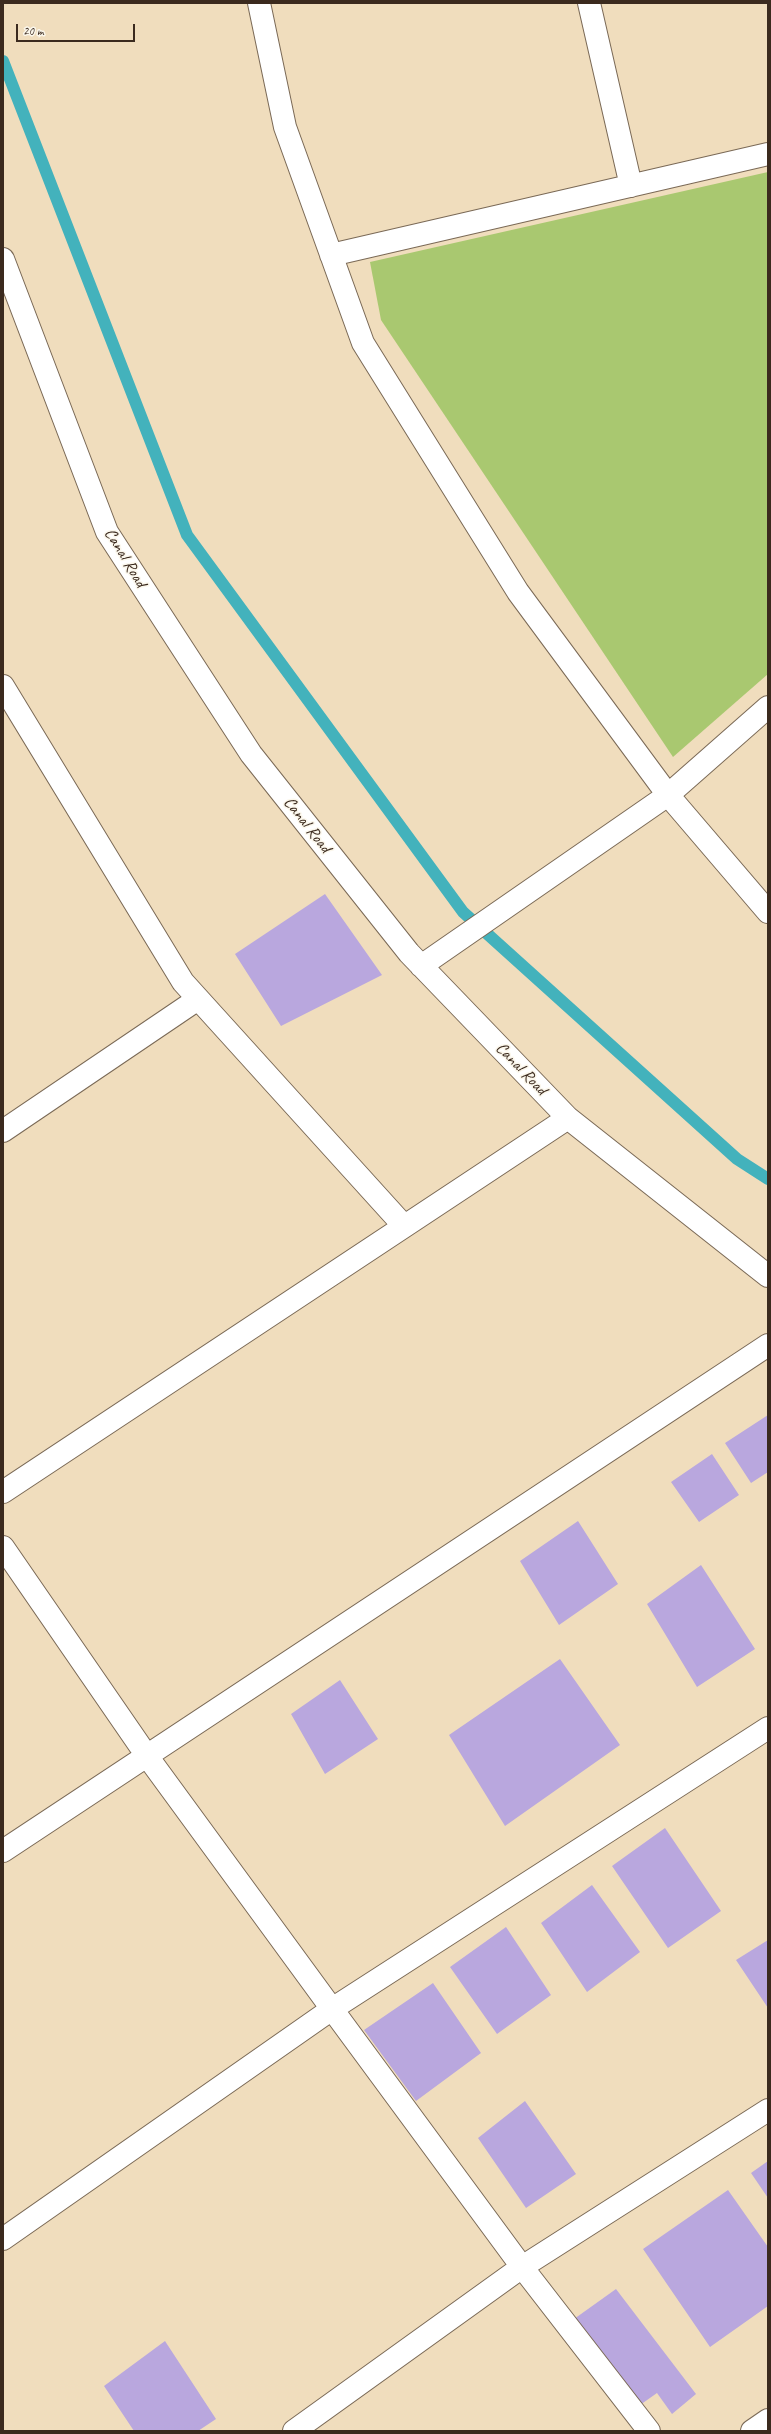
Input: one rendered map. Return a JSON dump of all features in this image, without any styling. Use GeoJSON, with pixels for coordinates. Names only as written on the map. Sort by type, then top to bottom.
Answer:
{"type":"FeatureCollection","features":[{"type":"Feature","properties":{"kind":"street"},"geometry":{"type":"LineString","coordinates":[[259,3],[285,127],[363,344],[518,592],[668,795],[768,912]]}},
{"type":"Feature","properties":{"kind":"street"},"geometry":{"type":"LineString","coordinates":[[589,3],[631,186]]}},
{"type":"Feature","properties":{"kind":"street"},"geometry":{"type":"LineString","coordinates":[[331,255],[768,154]]}},
{"type":"Feature","properties":{"kind":"street","name":"Canal Road"},"geometry":{"type":"LineString","coordinates":[[3,259],[107,532],[251,754],[421,966],[568,1118],[768,1276]]}},
{"type":"Feature","properties":{"kind":"street"},"geometry":{"type":"LineString","coordinates":[[3,686],[183,982],[404,1226]]}},
{"type":"Feature","properties":{"kind":"street"},"geometry":{"type":"LineString","coordinates":[[421,966],[668,795],[768,707]]}},
{"type":"Feature","properties":{"kind":"street"},"geometry":{"type":"LineString","coordinates":[[3,1131],[198,999]]}},
{"type":"Feature","properties":{"kind":"street"},"geometry":{"type":"LineString","coordinates":[[3,1492],[568,1118]]}},
{"type":"Feature","properties":{"kind":"street"},"geometry":{"type":"LineString","coordinates":[[3,1851],[768,1345]]}},
{"type":"Feature","properties":{"kind":"street"},"geometry":{"type":"LineString","coordinates":[[3,1548],[147,1756],[332,2009],[522,2267],[649,2431]]}},
{"type":"Feature","properties":{"kind":"street"},"geometry":{"type":"LineString","coordinates":[[3,2239],[332,2009],[768,1728]]}},
{"type":"Feature","properties":{"kind":"street"},"geometry":{"type":"LineString","coordinates":[[294,2431],[522,2267],[768,2110]]}},
{"type":"Feature","properties":{"kind":"street"},"geometry":{"type":"LineString","coordinates":[[752,2431],[768,2420]]}},
{"type":"Feature","properties":{"kind":"green space"},"geometry":{"type":"Polygon","coordinates":[[[768,172],[768,674],[673,757],[381,320],[370,262],[768,172]]]}},
{"type":"Feature","properties":{"kind":"building"},"geometry":{"type":"Polygon","coordinates":[[[325,894],[382,975],[281,1026],[235,954],[325,894]]]}},
{"type":"Feature","properties":{"kind":"building"},"geometry":{"type":"Polygon","coordinates":[[[768,1415],[768,1472],[751,1483],[725,1443],[768,1415]]]}},
{"type":"Feature","properties":{"kind":"building"},"geometry":{"type":"Polygon","coordinates":[[[712,1454],[739,1495],[699,1522],[671,1482],[712,1454]]]}},
{"type":"Feature","properties":{"kind":"building"},"geometry":{"type":"Polygon","coordinates":[[[578,1521],[618,1584],[559,1625],[520,1561],[578,1521]]]}},
{"type":"Feature","properties":{"kind":"building"},"geometry":{"type":"Polygon","coordinates":[[[701,1565],[755,1649],[697,1687],[647,1604],[701,1565]]]}},
{"type":"Feature","properties":{"kind":"building"},"geometry":{"type":"Polygon","coordinates":[[[560,1659],[620,1745],[505,1826],[449,1735],[560,1659]]]}},
{"type":"Feature","properties":{"kind":"building"},"geometry":{"type":"Polygon","coordinates":[[[340,1680],[378,1739],[325,1774],[291,1714],[340,1680]]]}},
{"type":"Feature","properties":{"kind":"building"},"geometry":{"type":"Polygon","coordinates":[[[665,1828],[721,1911],[668,1948],[612,1866],[665,1828]]]}},
{"type":"Feature","properties":{"kind":"building"},"geometry":{"type":"Polygon","coordinates":[[[592,1885],[640,1952],[587,1992],[541,1923],[592,1885]]]}},
{"type":"Feature","properties":{"kind":"building"},"geometry":{"type":"Polygon","coordinates":[[[506,1927],[551,1995],[497,2034],[450,1967],[506,1927]]]}},
{"type":"Feature","properties":{"kind":"building"},"geometry":{"type":"Polygon","coordinates":[[[768,1940],[768,2008],[736,1960],[768,1940]]]}},
{"type":"Feature","properties":{"kind":"building"},"geometry":{"type":"Polygon","coordinates":[[[433,1983],[481,2053],[416,2101],[364,2030],[433,1983]]]}},
{"type":"Feature","properties":{"kind":"building"},"geometry":{"type":"Polygon","coordinates":[[[525,2101],[576,2174],[526,2208],[478,2138],[525,2101]]]}},
{"type":"Feature","properties":{"kind":"building"},"geometry":{"type":"Polygon","coordinates":[[[768,2161],[768,2198],[751,2173],[768,2161]]]}},
{"type":"Feature","properties":{"kind":"building"},"geometry":{"type":"Polygon","coordinates":[[[728,2190],[768,2247],[768,2306],[710,2347],[643,2249],[728,2190]]]}},
{"type":"Feature","properties":{"kind":"building"},"geometry":{"type":"Polygon","coordinates":[[[616,2289],[696,2394],[672,2414],[657,2393],[640,2405],[574,2319],[616,2289]]]}},
{"type":"Feature","properties":{"kind":"building"},"geometry":{"type":"Polygon","coordinates":[[[165,2341],[216,2419],[198,2431],[134,2431],[104,2386],[165,2341]]]}},
{"type":"Feature","properties":{"kind":"waterway"},"geometry":{"type":"LineString","coordinates":[[3,61],[187,535],[463,912],[737,1159],[768,1179]]}}]}
